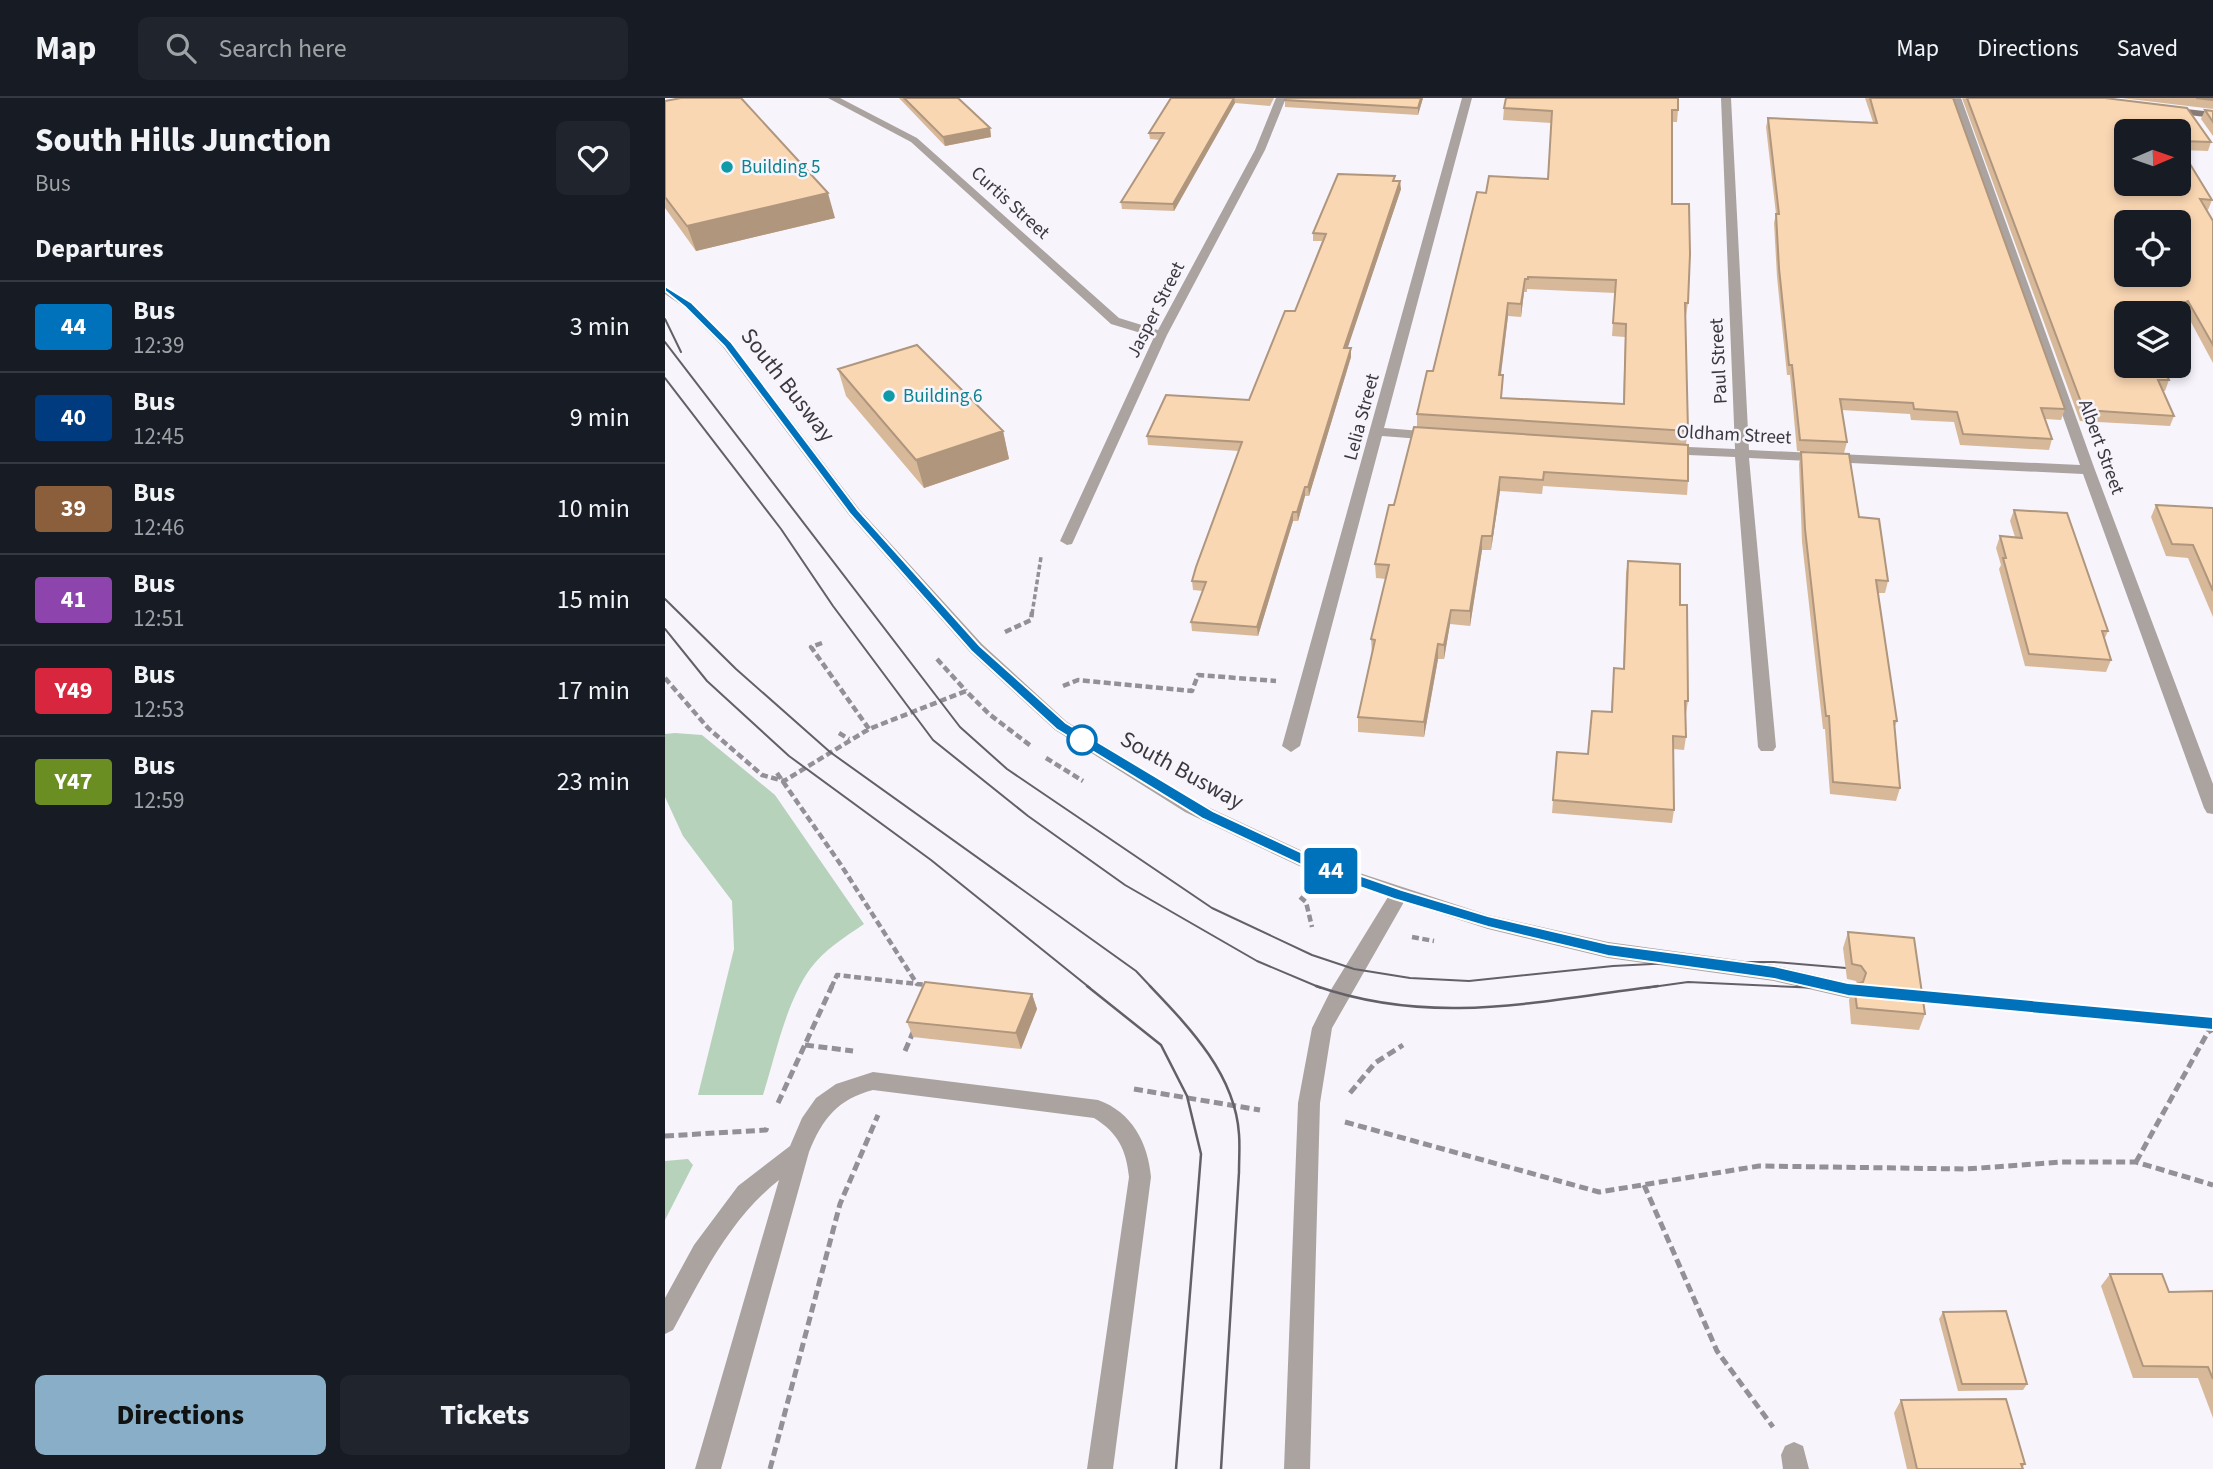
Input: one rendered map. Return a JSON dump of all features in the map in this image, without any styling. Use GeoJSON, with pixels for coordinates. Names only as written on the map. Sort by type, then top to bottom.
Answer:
{"type":"FeatureCollection","features":[{"type":"Feature","properties":{"kind":"street","name":"Curtis Street"},"geometry":{"type":"LineString","coordinates":[[833,98],[914,140],[1115,321],[1161,335]]}},
{"type":"Feature","properties":{"kind":"street","name":"Jasper Street"},"geometry":{"type":"LineString","coordinates":[[1067,541],[1161,335],[1260,150],[1281,98]]}},
{"type":"Feature","properties":{"kind":"street","name":"Lelia Street"},"geometry":{"type":"LineString","coordinates":[[1291,746],[1467,98]]}},
{"type":"Feature","properties":{"kind":"street","name":"Paul Street"},"geometry":{"type":"LineString","coordinates":[[1726,98],[1742,455],[1767,747]]}},
{"type":"Feature","properties":{"kind":"street","name":"Albert Street"},"geometry":{"type":"LineString","coordinates":[[1956,98],[2088,470],[2213,808]]}},
{"type":"Feature","properties":{"kind":"street"},"geometry":{"type":"LineString","coordinates":[[2151,107],[2213,115]]}},
{"type":"Feature","properties":{"kind":"street"},"geometry":{"type":"LineString","coordinates":[[2189,112],[2200,129]]}},
{"type":"Feature","properties":{"kind":"street","name":"South Busway"},"geometry":{"type":"LineString","coordinates":[[665,289],[688,305],[727,344],[854,512],[976,648],[1061,726],[1191,807],[1319,867],[1488,922],[1608,950],[1774,973],[1848,990]]}},
{"type":"Feature","properties":{"kind":"street"},"geometry":{"type":"LineString","coordinates":[[1378,432],[1445,436]]}},
{"type":"Feature","properties":{"kind":"street","name":"Oldham Street"},"geometry":{"type":"LineString","coordinates":[[1648,449],[2088,470]]}},
{"type":"Feature","properties":{"kind":"street"},"geometry":{"type":"LineString","coordinates":[[1297,1469],[1308,1103],[1322,1028],[1339,994],[1399,895]]}},
{"type":"Feature","properties":{"kind":"street"},"geometry":{"type":"LineString","coordinates":[[708,1469],[798,1152],[810,1121],[820,1106],[834,1094],[854,1085],[873,1081],[1098,1109],[1118,1121],[1131,1138],[1139,1156],[1140,1177],[1101,1469]]}},
{"type":"Feature","properties":{"kind":"street"},"geometry":{"type":"LineString","coordinates":[[665,1322],[702,1253],[746,1193],[798,1152]]}},
{"type":"Feature","properties":{"kind":"path"},"geometry":{"type":"LineString","coordinates":[[822,643],[811,647],[869,729]]}},
{"type":"Feature","properties":{"kind":"path"},"geometry":{"type":"LineString","coordinates":[[937,659],[989,714]]}},
{"type":"Feature","properties":{"kind":"path"},"geometry":{"type":"LineString","coordinates":[[1059,688],[1078,680],[1192,691],[1198,675],[1308,684]]}},
{"type":"Feature","properties":{"kind":"path"},"geometry":{"type":"LineString","coordinates":[[665,678],[708,728],[762,775],[784,781],[869,729],[966,691]]}},
{"type":"Feature","properties":{"kind":"path"},"geometry":{"type":"LineString","coordinates":[[839,733],[849,740]]}},
{"type":"Feature","properties":{"kind":"path"},"geometry":{"type":"LineString","coordinates":[[777,773],[917,984]]}},
{"type":"Feature","properties":{"kind":"path"},"geometry":{"type":"LineString","coordinates":[[777,1105],[837,975],[934,986]]}},
{"type":"Feature","properties":{"kind":"path"},"geometry":{"type":"LineString","coordinates":[[916,1058],[903,1056],[918,1021]]}},
{"type":"Feature","properties":{"kind":"path"},"geometry":{"type":"LineString","coordinates":[[2136,1161],[2209,1032],[2213,1030]]}},
{"type":"Feature","properties":{"kind":"path"},"geometry":{"type":"LineString","coordinates":[[770,1469],[840,1204],[892,1082]]}},
{"type":"Feature","properties":{"kind":"path"},"geometry":{"type":"LineString","coordinates":[[1128,1088],[1260,1110]]}},
{"type":"Feature","properties":{"kind":"path"},"geometry":{"type":"LineString","coordinates":[[665,1136],[766,1130],[772,1118]]}},
{"type":"Feature","properties":{"kind":"path"},"geometry":{"type":"LineString","coordinates":[[1338,1120],[1599,1192],[1759,1166],[1966,1169],[2136,1161],[2213,1185]]}},
{"type":"Feature","properties":{"kind":"path"},"geometry":{"type":"LineString","coordinates":[[1644,1185],[1717,1351],[1795,1462]]}},
{"type":"Feature","properties":{"kind":"green space"},"geometry":{"type":"Polygon","coordinates":[[[665,734],[702,735],[775,795],[864,924],[822,956],[801,983],[782,1030],[763,1095],[698,1095],[734,949],[732,901],[683,836],[665,797],[665,734]]]}},
{"type":"Feature","properties":{"kind":"green space"},"geometry":{"type":"Polygon","coordinates":[[[688,1159],[693,1165],[665,1220],[665,1161],[688,1159]]]}},
{"type":"Feature","properties":{"kind":"building","name":"Building 5"},"geometry":{"type":"Polygon","coordinates":[[[681,98],[741,98],[828,193],[687,226],[665,197],[665,101],[681,98]]]}},
{"type":"Feature","properties":{"kind":"building"},"geometry":{"type":"Polygon","coordinates":[[[904,98],[958,98],[990,128],[943,137],[904,98]]]}},
{"type":"Feature","properties":{"kind":"building"},"geometry":{"type":"Polygon","coordinates":[[[1171,98],[1234,98],[1173,204],[1121,202],[1164,133],[1149,133],[1171,98]]]}},
{"type":"Feature","properties":{"kind":"building"},"geometry":{"type":"Polygon","coordinates":[[[1421,98],[1418,108],[1285,100],[1421,98]]]}},
{"type":"Feature","properties":{"kind":"building"},"geometry":{"type":"Polygon","coordinates":[[[1506,98],[1678,98],[1678,110],[1672,110],[1672,204],[1689,204],[1690,254],[1688,303],[1685,303],[1688,431],[1417,414],[1427,371],[1433,371],[1477,192],[1486,193],[1489,176],[1548,179],[1552,111],[1504,108],[1506,98]],[[1525,279],[1521,304],[1508,303],[1499,375],[1503,375],[1501,398],[1624,404],[1626,324],[1613,323],[1616,280],[1525,279]]]}},
{"type":"Feature","properties":{"kind":"building"},"geometry":{"type":"Polygon","coordinates":[[[1870,98],[1953,98],[2065,409],[2041,408],[2052,439],[1963,434],[1957,412],[1914,409],[1913,403],[1840,399],[1847,442],[1800,440],[1779,268],[1776,214],[1779,214],[1768,118],[1877,123],[1870,98]]]}},
{"type":"Feature","properties":{"kind":"building"},"geometry":{"type":"Polygon","coordinates":[[[1967,98],[2105,98],[2187,108],[2211,142],[2191,141],[2191,119],[2114,119],[2114,196],[2191,196],[2191,166],[2212,200],[2200,199],[2213,221],[2213,345],[2191,306],[2191,301],[2114,301],[2114,378],[2168,378],[2169,380],[2158,380],[2174,416],[2084,410],[1967,98]]]}},
{"type":"Feature","properties":{"kind":"building"},"geometry":{"type":"Polygon","coordinates":[[[2205,110],[2213,111],[2213,122],[2205,110]]]}},
{"type":"Feature","properties":{"kind":"building"},"geometry":{"type":"Polygon","coordinates":[[[1338,174],[1395,176],[1393,181],[1400,181],[1344,348],[1351,348],[1308,487],[1305,487],[1297,512],[1293,512],[1257,627],[1191,622],[1206,582],[1192,581],[1242,442],[1147,436],[1166,395],[1249,400],[1285,311],[1295,311],[1326,234],[1313,233],[1338,174]]]}},
{"type":"Feature","properties":{"kind":"building"},"geometry":{"type":"Polygon","coordinates":[[[917,345],[1003,431],[916,460],[838,369],[917,345]]]}},
{"type":"Feature","properties":{"kind":"building"},"geometry":{"type":"Polygon","coordinates":[[[1414,427],[1688,445],[1688,481],[1544,472],[1543,480],[1500,477],[1492,536],[1482,536],[1470,611],[1451,610],[1444,645],[1438,644],[1424,722],[1358,717],[1375,640],[1371,639],[1389,565],[1375,564],[1389,505],[1394,505],[1414,427]]]}},
{"type":"Feature","properties":{"kind":"building"},"geometry":{"type":"Polygon","coordinates":[[[1801,452],[1849,454],[1859,517],[1879,519],[1888,581],[1876,580],[1897,721],[1894,721],[1900,788],[1833,782],[1829,716],[1826,716],[1805,529],[1801,452]]]}},
{"type":"Feature","properties":{"kind":"building"},"geometry":{"type":"Polygon","coordinates":[[[2156,505],[2213,508],[2213,591],[2193,545],[2172,544],[2156,505]]]}},
{"type":"Feature","properties":{"kind":"building"},"geometry":{"type":"Polygon","coordinates":[[[2014,510],[2067,513],[2108,631],[2102,631],[2111,660],[2029,654],[2003,558],[2006,558],[2000,536],[2022,538],[2014,510]]]}},
{"type":"Feature","properties":{"kind":"building"},"geometry":{"type":"Polygon","coordinates":[[[1628,561],[1680,564],[1680,605],[1687,605],[1688,701],[1685,701],[1686,737],[1673,736],[1674,810],[1553,800],[1557,752],[1588,754],[1592,711],[1612,712],[1614,668],[1624,669],[1628,561]]]}},
{"type":"Feature","properties":{"kind":"building"},"geometry":{"type":"Polygon","coordinates":[[[1848,932],[1914,938],[1925,1014],[1857,1008],[1854,985],[1863,982],[1866,973],[1861,966],[1852,964],[1848,932]]]}},
{"type":"Feature","properties":{"kind":"building"},"geometry":{"type":"Polygon","coordinates":[[[925,982],[1032,994],[1016,1033],[907,1022],[925,982]]]}},
{"type":"Feature","properties":{"kind":"building"},"geometry":{"type":"Polygon","coordinates":[[[2110,1274],[2162,1274],[2169,1292],[2213,1291],[2213,1379],[2208,1367],[2143,1366],[2110,1274]]]}},
{"type":"Feature","properties":{"kind":"building"},"geometry":{"type":"Polygon","coordinates":[[[2006,1311],[2027,1384],[1962,1384],[1943,1312],[2006,1311]]]}},
{"type":"Feature","properties":{"kind":"building"},"geometry":{"type":"Polygon","coordinates":[[[2006,1399],[2025,1464],[2021,1464],[2023,1469],[1917,1469],[1901,1400],[2006,1399]]]}},
{"type":"Feature","properties":{"kind":"tram line"},"geometry":{"type":"LineString","coordinates":[[665,319],[681,352]]}},
{"type":"Feature","properties":{"kind":"tram line"},"geometry":{"type":"LineString","coordinates":[[665,342],[960,727],[1007,769],[1212,908],[1312,955],[1354,969],[1410,978],[1469,981],[1613,966],[1691,962],[1774,962],[1846,968]]}},
{"type":"Feature","properties":{"kind":"tram line"},"geometry":{"type":"LineString","coordinates":[[665,378],[781,529],[833,606],[933,740],[1028,816],[1125,885],[1257,961],[1317,986]]}},
{"type":"Feature","properties":{"kind":"tram line"},"geometry":{"type":"LineString","coordinates":[[665,599],[736,669],[830,752],[1136,971],[1152,988]]}},
{"type":"Feature","properties":{"kind":"tram line"},"geometry":{"type":"LineString","coordinates":[[665,629],[707,681],[789,756],[931,860],[1090,988]]}},
{"type":"Feature","properties":{"kind":"tram line"},"geometry":{"type":"LineString","coordinates":[[1645,988],[1688,982],[1818,988]]}},
{"type":"Feature","properties":{"kind":"tram line"},"geometry":{"type":"LineString","coordinates":[[1087,986],[1161,1045],[1187,1096],[1201,1154],[1176,1469]]}},
{"type":"Feature","properties":{"kind":"tram line"},"geometry":{"type":"LineString","coordinates":[[1150,986],[1208,1053],[1229,1091],[1236,1112],[1239,1172],[1221,1469]]}},
{"type":"Feature","properties":{"kind":"tram line"},"geometry":{"type":"LineString","coordinates":[[1317,986],[1360,998],[1444,1008],[1528,1003],[1658,986]]}},
{"type":"Feature","properties":{"kind":"tram line"},"geometry":{"type":"LineString","coordinates":[[1317,986],[1321,988]]}},
{"type":"Feature","properties":{"kind":"tram line"},"geometry":{"type":"LineString","coordinates":[[1797,986],[1848,990]]}},
{"type":"Feature","properties":{"kind":"bus line","name":"44"},"geometry":{"type":"LineString","coordinates":[[665,289],[688,305],[727,344],[854,512],[976,648],[1061,726],[1191,807],[1319,867],[1399,895],[1488,922],[1608,950],[1774,973],[1848,990],[2213,1024]]}},
{"type":"Feature","properties":{"kind":"place","name":"Building 5"},"geometry":{"type":"Point","coordinates":[727,167]}},
{"type":"Feature","properties":{"kind":"place","name":"Building 6"},"geometry":{"type":"Point","coordinates":[889,396]}}]}
